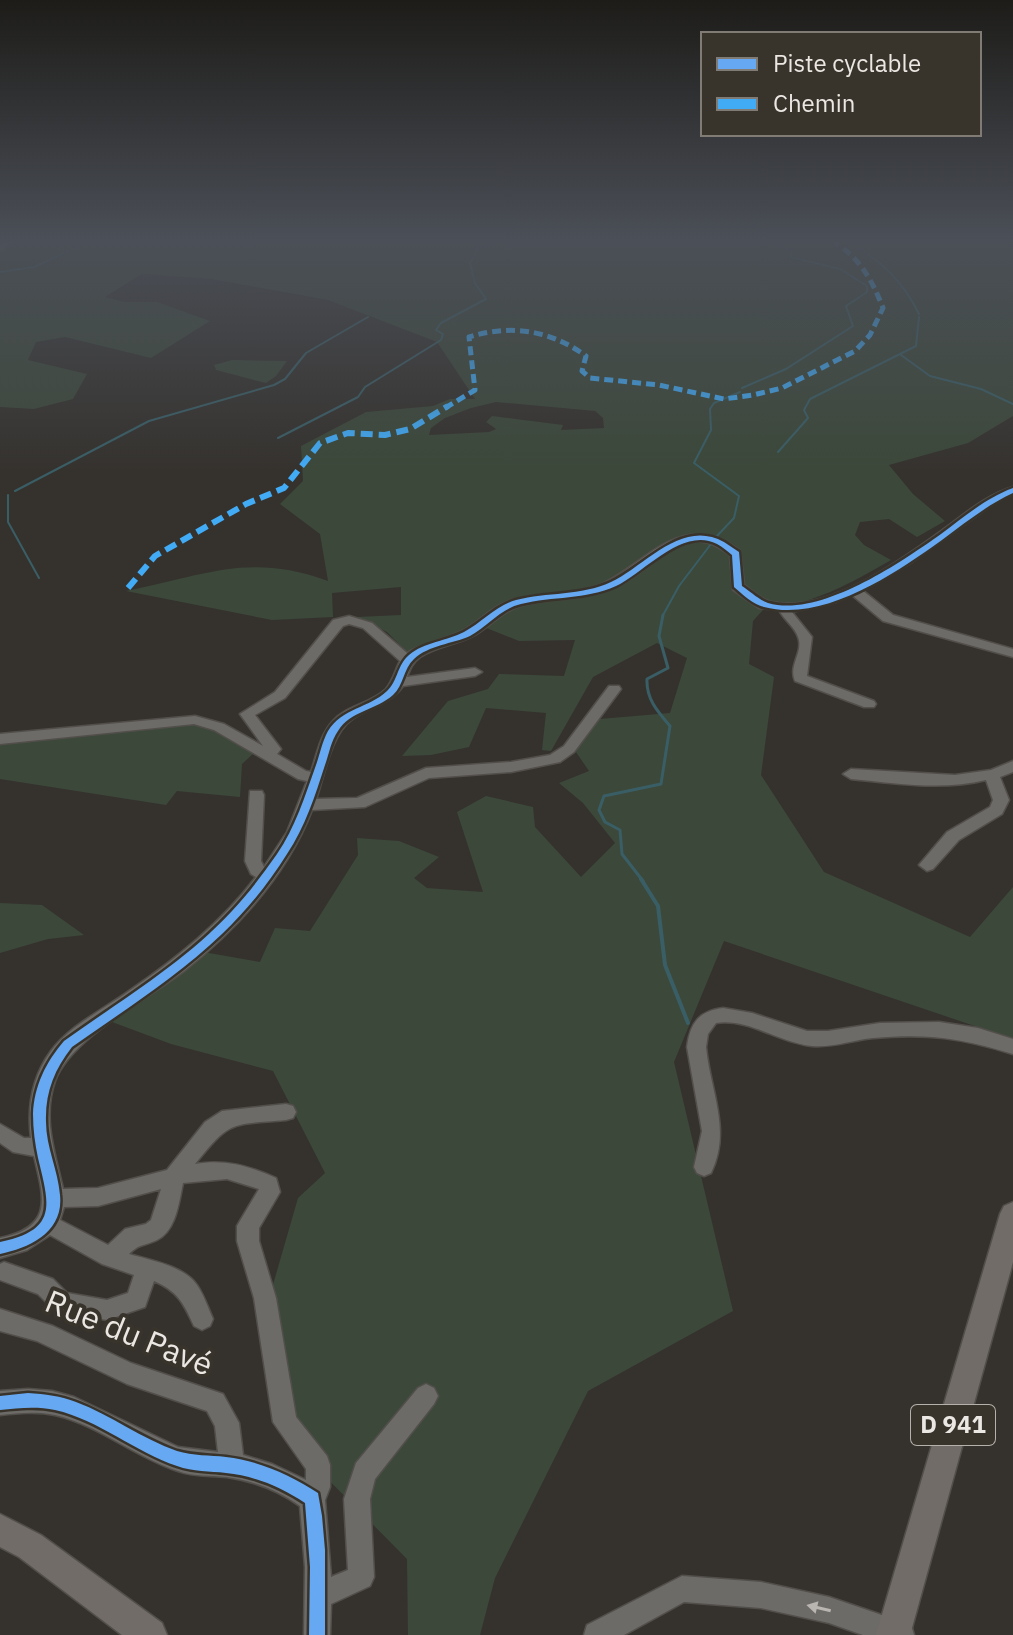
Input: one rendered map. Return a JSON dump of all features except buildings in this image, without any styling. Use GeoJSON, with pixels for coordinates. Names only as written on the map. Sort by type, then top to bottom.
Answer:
{"type":"FeatureCollection","features":[{"type":"Feature","properties":{"kind":"main road","name":"D 941"},"geometry":{"type":"LineString","coordinates":[[895,1635],[1013,1214]]}},
{"type":"Feature","properties":{"kind":"main road"},"geometry":{"type":"LineString","coordinates":[[0,1530],[30,1546],[150,1635]]}},
{"type":"Feature","properties":{"kind":"street"},"geometry":{"type":"LineString","coordinates":[[146,1271],[137,1300],[107,1310],[61,1302],[45,1286],[2,1276],[5,1248],[38,1234],[47,1225],[54,1198],[42,1148],[41,1091],[48,1070],[68,1044],[204,943],[235,915],[294,835],[338,723],[390,693],[407,660],[424,648],[474,630],[499,609],[519,602],[586,595],[631,575],[675,542],[689,539],[712,540],[736,554],[736,581],[746,597],[768,607],[785,610],[807,608],[852,590],[901,563],[993,499],[1013,490]]}},
{"type":"Feature","properties":{"kind":"street"},"geometry":{"type":"LineString","coordinates":[[852,590],[888,618],[1013,653]]}},
{"type":"Feature","properties":{"kind":"street"},"geometry":{"type":"LineString","coordinates":[[785,610],[804,634],[806,643],[796,668],[800,678],[869,704]]}},
{"type":"Feature","properties":{"kind":"street"},"geometry":{"type":"LineString","coordinates":[[269,753],[273,749],[267,738],[247,714],[272,701],[287,686],[338,623],[345,620],[380,633],[407,660]]}},
{"type":"Feature","properties":{"kind":"street"},"geometry":{"type":"LineString","coordinates":[[397,683],[475,672]]}},
{"type":"Feature","properties":{"kind":"street"},"geometry":{"type":"LineString","coordinates":[[306,805],[359,803],[426,773],[511,767],[555,759],[569,749],[614,689]]}},
{"type":"Feature","properties":{"kind":"street"},"geometry":{"type":"LineString","coordinates":[[0,739],[195,720],[219,727],[269,753],[303,776],[316,777]]}},
{"type":"Feature","properties":{"kind":"street"},"geometry":{"type":"LineString","coordinates":[[851,774],[937,781],[992,775],[1013,766]]}},
{"type":"Feature","properties":{"kind":"street"},"geometry":{"type":"LineString","coordinates":[[927,865],[953,836],[996,810],[1001,800],[992,775]]}},
{"type":"Feature","properties":{"kind":"street"},"geometry":{"type":"LineString","coordinates":[[256,795],[253,861],[257,870],[266,875]]}},
{"type":"Feature","properties":{"kind":"street"},"geometry":{"type":"LineString","coordinates":[[704,1167],[712,1131],[701,1086],[698,1037],[702,1023],[710,1016],[726,1015],[753,1020],[807,1038],[828,1039],[862,1032],[928,1031],[976,1035],[1013,1047]]}},
{"type":"Feature","properties":{"kind":"street"},"geometry":{"type":"LineString","coordinates":[[54,1198],[95,1198],[164,1181],[175,1174],[212,1128],[229,1117],[286,1112]]}},
{"type":"Feature","properties":{"kind":"street"},"geometry":{"type":"LineString","coordinates":[[0,1132],[20,1146],[42,1148]]}},
{"type":"Feature","properties":{"kind":"street"},"geometry":{"type":"LineString","coordinates":[[175,1174],[234,1170],[254,1175],[269,1184],[270,1192],[248,1226],[248,1241],[265,1298],[285,1422],[318,1465],[318,1487],[312,1499],[319,1596],[317,1635]]}},
{"type":"Feature","properties":{"kind":"street"},"geometry":{"type":"LineString","coordinates":[[110,1257],[133,1236],[151,1233],[159,1227],[167,1210],[175,1174]]}},
{"type":"Feature","properties":{"kind":"street"},"geometry":{"type":"LineString","coordinates":[[47,1225],[65,1228],[85,1244],[110,1257],[180,1282],[190,1292],[202,1319]]}},
{"type":"Feature","properties":{"kind":"street","name":"Rue du Pavé"},"geometry":{"type":"LineString","coordinates":[[0,1320],[46,1333],[117,1369],[215,1402],[227,1423],[232,1465]]}},
{"type":"Feature","properties":{"kind":"street"},"geometry":{"type":"LineString","coordinates":[[319,1596],[361,1577],[357,1499],[365,1472],[426,1396]]}},
{"type":"Feature","properties":{"kind":"street"},"geometry":{"type":"LineString","coordinates":[[0,1403],[17,1400],[54,1402],[99,1417],[140,1444],[181,1460],[258,1470],[293,1485],[312,1499]]}},
{"type":"Feature","properties":{"kind":"street"},"geometry":{"type":"LineString","coordinates":[[597,1635],[682,1589],[774,1598],[829,1610],[895,1635]]}},
{"type":"Feature","properties":{"kind":"green space"},"geometry":{"type":"Polygon","coordinates":[[[0,318],[202,318],[210,321],[151,358],[65,337],[36,342],[28,360],[87,374],[73,399],[34,409],[0,407],[0,318]]]}},
{"type":"Feature","properties":{"kind":"green space"},"geometry":{"type":"Polygon","coordinates":[[[375,318],[1013,318],[1013,416],[968,443],[889,465],[913,494],[945,521],[917,537],[889,519],[860,522],[855,535],[864,545],[891,560],[830,592],[763,610],[753,621],[749,664],[774,677],[761,775],[824,872],[970,937],[1013,887],[1013,1039],[724,941],[674,1062],[733,1311],[588,1391],[495,1578],[480,1635],[408,1635],[407,1559],[282,1433],[264,1316],[298,1198],[325,1173],[273,1071],[171,1044],[112,1022],[203,952],[260,962],[275,928],[310,931],[358,855],[357,838],[399,841],[439,857],[414,878],[427,888],[483,892],[457,812],[486,796],[533,807],[535,827],[581,877],[615,843],[583,803],[559,783],[589,771],[576,752],[585,735],[600,719],[670,713],[687,658],[657,643],[593,677],[551,751],[542,750],[546,713],[486,708],[469,747],[431,755],[402,756],[448,701],[488,689],[499,674],[564,676],[575,640],[519,641],[484,627],[407,652],[387,632],[357,617],[401,615],[401,587],[332,593],[333,617],[272,620],[126,591],[249,567],[300,572],[328,581],[320,534],[280,504],[303,481],[301,446],[366,412],[433,406],[450,399],[475,399],[437,342],[375,318]],[[496,402],[445,418],[431,428],[429,435],[489,432],[496,429],[486,422],[492,416],[563,425],[561,430],[604,428],[603,418],[595,411],[496,402]]]}},
{"type":"Feature","properties":{"kind":"green space"},"geometry":{"type":"Polygon","coordinates":[[[232,360],[287,361],[276,376],[266,383],[216,370],[214,365],[232,360]]]}},
{"type":"Feature","properties":{"kind":"green space"},"geometry":{"type":"Polygon","coordinates":[[[169,723],[204,723],[254,753],[242,764],[240,797],[177,791],[166,805],[0,779],[0,743],[169,723]]]}},
{"type":"Feature","properties":{"kind":"green space"},"geometry":{"type":"Polygon","coordinates":[[[0,903],[42,905],[84,935],[48,939],[0,953],[0,903]]]}},
{"type":"Feature","properties":{"kind":"waterway"},"geometry":{"type":"LineString","coordinates":[[15,491],[149,421],[274,385],[285,379],[306,353],[366,318]]}},
{"type":"Feature","properties":{"kind":"waterway"},"geometry":{"type":"LineString","coordinates":[[278,438],[358,397],[365,387],[441,340],[443,334],[436,330],[450,318]]}},
{"type":"Feature","properties":{"kind":"waterway"},"geometry":{"type":"LineString","coordinates":[[742,388],[786,369],[853,326],[850,318]]}},
{"type":"Feature","properties":{"kind":"waterway"},"geometry":{"type":"LineString","coordinates":[[778,452],[808,418],[804,410],[810,399],[916,346],[919,318]]}},
{"type":"Feature","properties":{"kind":"waterway"},"geometry":{"type":"LineString","coordinates":[[901,355],[930,376],[981,389],[1013,404]]}},
{"type":"Feature","properties":{"kind":"waterway"},"geometry":{"type":"LineString","coordinates":[[716,537],[734,518],[739,496],[694,463],[711,430],[710,409],[714,403],[740,392]]}},
{"type":"Feature","properties":{"kind":"waterway"},"geometry":{"type":"LineString","coordinates":[[8,495],[8,522],[39,578]]}},
{"type":"Feature","properties":{"kind":"waterway"},"geometry":{"type":"LineString","coordinates":[[663,615],[679,586],[711,544]]}},
{"type":"Feature","properties":{"kind":"waterway"},"geometry":{"type":"LineString","coordinates":[[643,881],[622,854],[620,830],[605,822],[599,810],[604,796],[661,784],[670,726],[651,699],[647,679],[668,668],[659,636],[663,615]]}},
{"type":"Feature","properties":{"kind":"waterway"},"geometry":{"type":"LineString","coordinates":[[641,879],[658,906],[665,965],[688,1023]]}},
{"type":"Feature","properties":{"kind":"marked path"},"geometry":{"type":"LineString","coordinates":[[128,588],[155,556],[246,504],[284,488],[320,443],[348,433],[385,435],[410,429],[475,390],[469,337],[515,329],[545,334],[586,356],[582,371],[590,378],[659,385],[724,399],[782,388],[855,351],[870,335],[878,318]]}},
{"type":"Feature","properties":{"kind":"cycle path"},"geometry":{"type":"LineString","coordinates":[[0,1248],[38,1233],[54,1209],[41,1140],[39,1110],[50,1069],[58,1057],[68,1044],[197,950],[235,915],[266,877],[295,832],[334,729],[350,714],[387,696],[414,655],[468,633],[509,605],[601,589],[673,545],[703,537],[719,542],[736,554],[738,587],[764,605],[795,608],[831,600],[905,562],[993,499],[1013,490]]}},
{"type":"Feature","properties":{"kind":"cycle path"},"geometry":{"type":"LineString","coordinates":[[0,1403],[28,1400],[74,1408],[154,1450],[196,1463],[221,1464],[261,1473],[292,1486],[312,1499],[318,1567],[317,1635]]}}]}
